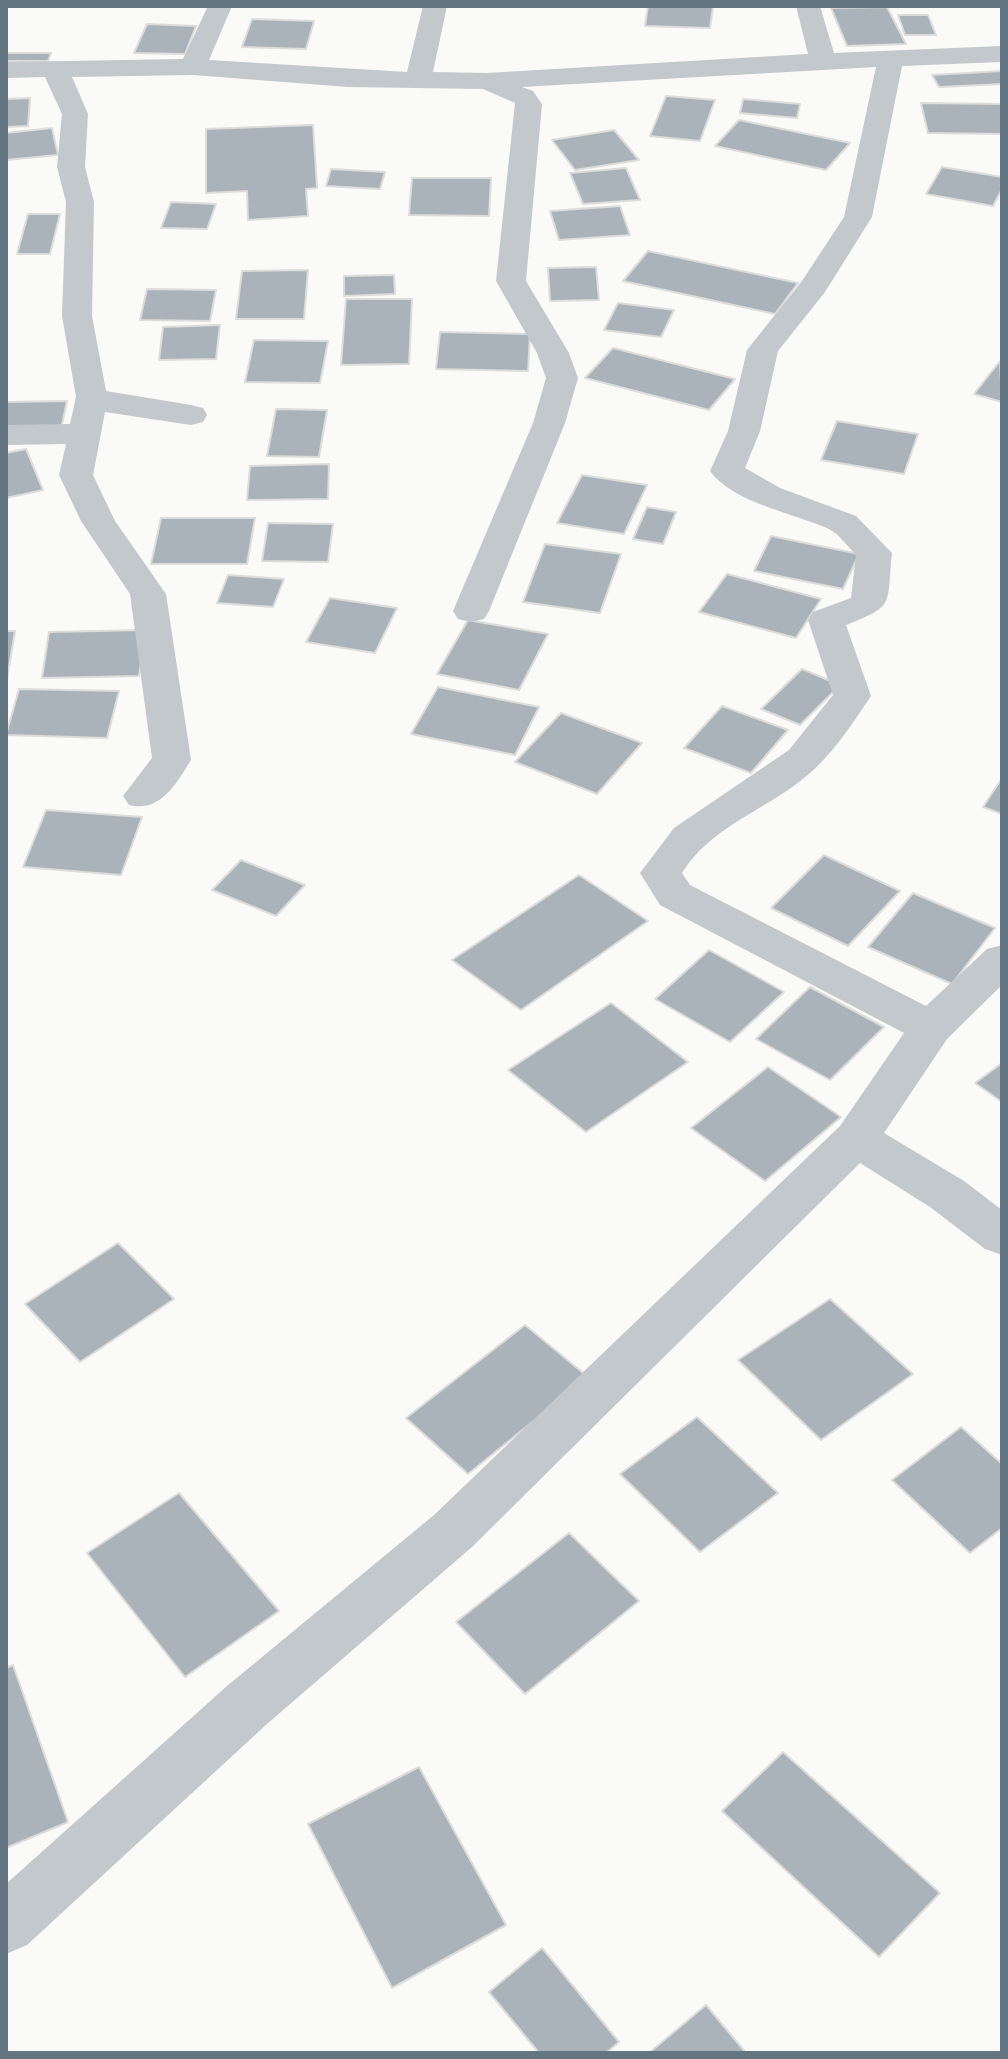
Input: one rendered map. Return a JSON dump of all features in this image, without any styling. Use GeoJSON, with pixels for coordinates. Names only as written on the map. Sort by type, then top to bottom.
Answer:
{"type":"FeatureCollection","features":[{"type":"Feature","properties":{"kind":"street"},"geometry":{"type":"LineString","coordinates":[[193,67],[220,6]]}},
{"type":"Feature","properties":{"kind":"street"},"geometry":{"type":"LineString","coordinates":[[418,79],[435,6]]}},
{"type":"Feature","properties":{"kind":"street"},"geometry":{"type":"LineString","coordinates":[[808,6],[823,61]]}},
{"type":"Feature","properties":{"kind":"street"},"geometry":{"type":"LineString","coordinates":[[6,70],[193,67],[348,79],[487,81],[891,57],[1002,54]]}},
{"type":"Feature","properties":{"kind":"street"},"geometry":{"type":"LineString","coordinates":[[891,57],[858,217],[814,286],[763,350],[744,431],[727,471],[768,495],[844,523],[874,553],[868,604],[826,620],[852,696],[803,759],[711,821],[670,853],[661,873],[675,895],[931,1028]]}},
{"type":"Feature","properties":{"kind":"street"},"geometry":{"type":"LineString","coordinates":[[51,68],[75,114],[71,167],[80,202],[77,316],[92,397],[76,475],[98,521],[148,594],[172,760],[143,796]]}},
{"type":"Feature","properties":{"kind":"street"},"geometry":{"type":"LineString","coordinates":[[471,611],[549,423],[562,378],[553,353],[511,281],[529,104],[524,97],[487,81]]}},
{"type":"Feature","properties":{"kind":"street"},"geometry":{"type":"LineString","coordinates":[[92,397],[108,403],[191,415]]}},
{"type":"Feature","properties":{"kind":"street"},"geometry":{"type":"LineString","coordinates":[[6,435],[82,434]]}},
{"type":"Feature","properties":{"kind":"street"},"geometry":{"type":"LineString","coordinates":[[6,1924],[247,1705],[453,1531],[856,1138],[931,1028],[1002,960]]}},
{"type":"Feature","properties":{"kind":"street"},"geometry":{"type":"LineString","coordinates":[[856,1138],[947,1194],[1002,1236]]}},
{"type":"Feature","properties":{"kind":"building"},"geometry":{"type":"Polygon","coordinates":[[[648,6],[713,7],[710,28],[645,26],[648,6]]]}},
{"type":"Feature","properties":{"kind":"building"},"geometry":{"type":"Polygon","coordinates":[[[887,7],[906,44],[847,46],[831,8],[887,7]]]}},
{"type":"Feature","properties":{"kind":"building"},"geometry":{"type":"Polygon","coordinates":[[[898,15],[928,15],[936,35],[905,35],[898,15]]]}},
{"type":"Feature","properties":{"kind":"building"},"geometry":{"type":"Polygon","coordinates":[[[252,19],[314,21],[306,49],[242,47],[252,19]]]}},
{"type":"Feature","properties":{"kind":"building"},"geometry":{"type":"Polygon","coordinates":[[[147,24],[196,26],[185,54],[134,53],[147,24]]]}},
{"type":"Feature","properties":{"kind":"building"},"geometry":{"type":"Polygon","coordinates":[[[6,53],[51,53],[48,61],[6,61],[6,53]]]}},
{"type":"Feature","properties":{"kind":"building"},"geometry":{"type":"Polygon","coordinates":[[[1002,71],[1002,84],[939,87],[932,75],[1002,71]]]}},
{"type":"Feature","properties":{"kind":"building"},"geometry":{"type":"Polygon","coordinates":[[[666,96],[715,100],[700,141],[650,136],[666,96]]]}},
{"type":"Feature","properties":{"kind":"building"},"geometry":{"type":"Polygon","coordinates":[[[30,98],[28,126],[6,127],[6,99],[30,98]]]}},
{"type":"Feature","properties":{"kind":"building"},"geometry":{"type":"Polygon","coordinates":[[[743,99],[800,104],[797,118],[740,113],[743,99]]]}},
{"type":"Feature","properties":{"kind":"building"},"geometry":{"type":"Polygon","coordinates":[[[921,103],[1002,104],[1002,134],[928,133],[921,103]]]}},
{"type":"Feature","properties":{"kind":"building"},"geometry":{"type":"Polygon","coordinates":[[[739,120],[850,143],[826,170],[715,146],[739,120]]]}},
{"type":"Feature","properties":{"kind":"building"},"geometry":{"type":"Polygon","coordinates":[[[313,125],[317,188],[306,189],[308,216],[248,220],[247,191],[206,193],[206,129],[313,125]]]}},
{"type":"Feature","properties":{"kind":"building"},"geometry":{"type":"Polygon","coordinates":[[[52,128],[58,155],[6,160],[6,133],[52,128]]]}},
{"type":"Feature","properties":{"kind":"building"},"geometry":{"type":"Polygon","coordinates":[[[614,130],[639,160],[575,170],[552,140],[614,130]]]}},
{"type":"Feature","properties":{"kind":"building"},"geometry":{"type":"Polygon","coordinates":[[[942,167],[1002,177],[1002,189],[993,206],[926,194],[942,167]]]}},
{"type":"Feature","properties":{"kind":"building"},"geometry":{"type":"Polygon","coordinates":[[[626,168],[640,200],[583,204],[570,173],[626,168]]]}},
{"type":"Feature","properties":{"kind":"building"},"geometry":{"type":"Polygon","coordinates":[[[331,169],[385,172],[380,189],[326,186],[331,169]]]}},
{"type":"Feature","properties":{"kind":"building"},"geometry":{"type":"Polygon","coordinates":[[[412,178],[491,178],[489,216],[409,215],[412,178]]]}},
{"type":"Feature","properties":{"kind":"building"},"geometry":{"type":"Polygon","coordinates":[[[171,202],[216,204],[207,229],[161,228],[171,202]]]}},
{"type":"Feature","properties":{"kind":"building"},"geometry":{"type":"Polygon","coordinates":[[[620,206],[630,235],[559,240],[550,211],[620,206]]]}},
{"type":"Feature","properties":{"kind":"building"},"geometry":{"type":"Polygon","coordinates":[[[28,214],[60,214],[50,254],[17,254],[28,214]]]}},
{"type":"Feature","properties":{"kind":"building"},"geometry":{"type":"Polygon","coordinates":[[[648,251],[798,283],[775,314],[623,281],[648,251]]]}},
{"type":"Feature","properties":{"kind":"building"},"geometry":{"type":"Polygon","coordinates":[[[596,267],[599,300],[550,301],[548,268],[596,267]]]}},
{"type":"Feature","properties":{"kind":"building"},"geometry":{"type":"Polygon","coordinates":[[[308,270],[304,319],[236,319],[242,271],[308,270]]]}},
{"type":"Feature","properties":{"kind":"building"},"geometry":{"type":"Polygon","coordinates":[[[394,275],[395,294],[344,296],[344,276],[394,275]]]}},
{"type":"Feature","properties":{"kind":"building"},"geometry":{"type":"Polygon","coordinates":[[[147,289],[216,290],[210,321],[140,320],[147,289]]]}},
{"type":"Feature","properties":{"kind":"building"},"geometry":{"type":"Polygon","coordinates":[[[346,299],[412,299],[409,364],[341,365],[346,299]]]}},
{"type":"Feature","properties":{"kind":"building"},"geometry":{"type":"Polygon","coordinates":[[[618,303],[674,310],[661,337],[604,330],[618,303]]]}},
{"type":"Feature","properties":{"kind":"building"},"geometry":{"type":"Polygon","coordinates":[[[220,325],[216,359],[159,360],[163,327],[220,325]]]}},
{"type":"Feature","properties":{"kind":"building"},"geometry":{"type":"Polygon","coordinates":[[[440,332],[530,334],[528,371],[436,369],[440,332]]]}},
{"type":"Feature","properties":{"kind":"building"},"geometry":{"type":"Polygon","coordinates":[[[254,340],[328,341],[320,383],[245,382],[254,340]]]}},
{"type":"Feature","properties":{"kind":"building"},"geometry":{"type":"Polygon","coordinates":[[[613,348],[735,379],[709,410],[585,378],[613,348]]]}},
{"type":"Feature","properties":{"kind":"building"},"geometry":{"type":"Polygon","coordinates":[[[1000,361],[1002,402],[974,394],[1000,361]]]}},
{"type":"Feature","properties":{"kind":"building"},"geometry":{"type":"Polygon","coordinates":[[[67,401],[61,429],[6,430],[6,402],[67,401]]]}},
{"type":"Feature","properties":{"kind":"building"},"geometry":{"type":"Polygon","coordinates":[[[276,409],[327,410],[319,457],[267,456],[276,409]]]}},
{"type":"Feature","properties":{"kind":"building"},"geometry":{"type":"Polygon","coordinates":[[[837,421],[918,434],[904,474],[821,460],[837,421]]]}},
{"type":"Feature","properties":{"kind":"building"},"geometry":{"type":"Polygon","coordinates":[[[26,449],[43,490],[6,498],[6,453],[26,449]]]}},
{"type":"Feature","properties":{"kind":"building"},"geometry":{"type":"Polygon","coordinates":[[[329,464],[328,499],[247,500],[250,466],[329,464]]]}},
{"type":"Feature","properties":{"kind":"building"},"geometry":{"type":"Polygon","coordinates":[[[582,475],[647,485],[624,534],[557,523],[582,475]]]}},
{"type":"Feature","properties":{"kind":"building"},"geometry":{"type":"Polygon","coordinates":[[[647,507],[676,512],[663,544],[633,539],[647,507]]]}},
{"type":"Feature","properties":{"kind":"building"},"geometry":{"type":"Polygon","coordinates":[[[161,518],[255,518],[247,564],[151,564],[161,518]]]}},
{"type":"Feature","properties":{"kind":"building"},"geometry":{"type":"Polygon","coordinates":[[[268,523],[333,524],[328,562],[262,561],[268,523]]]}},
{"type":"Feature","properties":{"kind":"building"},"geometry":{"type":"Polygon","coordinates":[[[771,536],[859,554],[843,589],[754,571],[771,536]]]}},
{"type":"Feature","properties":{"kind":"building"},"geometry":{"type":"Polygon","coordinates":[[[545,544],[621,554],[600,613],[523,602],[545,544]]]}},
{"type":"Feature","properties":{"kind":"building"},"geometry":{"type":"Polygon","coordinates":[[[727,574],[821,599],[796,638],[699,612],[727,574]]]}},
{"type":"Feature","properties":{"kind":"building"},"geometry":{"type":"Polygon","coordinates":[[[228,575],[284,579],[273,607],[217,603],[228,575]]]}},
{"type":"Feature","properties":{"kind":"building"},"geometry":{"type":"Polygon","coordinates":[[[330,598],[397,608],[375,653],[306,642],[330,598]]]}},
{"type":"Feature","properties":{"kind":"building"},"geometry":{"type":"Polygon","coordinates":[[[468,620],[548,634],[519,690],[437,674],[468,620]]]}},
{"type":"Feature","properties":{"kind":"building"},"geometry":{"type":"Polygon","coordinates":[[[146,630],[139,676],[42,678],[49,632],[146,630]]]}},
{"type":"Feature","properties":{"kind":"building"},"geometry":{"type":"Polygon","coordinates":[[[6,631],[15,631],[6,685],[6,631]]]}},
{"type":"Feature","properties":{"kind":"building"},"geometry":{"type":"Polygon","coordinates":[[[802,669],[840,685],[800,725],[761,709],[802,669]]]}},
{"type":"Feature","properties":{"kind":"building"},"geometry":{"type":"Polygon","coordinates":[[[438,687],[539,707],[515,755],[411,734],[438,687]]]}},
{"type":"Feature","properties":{"kind":"building"},"geometry":{"type":"Polygon","coordinates":[[[19,689],[119,691],[107,738],[6,735],[19,689]]]}},
{"type":"Feature","properties":{"kind":"building"},"geometry":{"type":"Polygon","coordinates":[[[722,706],[788,730],[751,773],[684,748],[722,706]]]}},
{"type":"Feature","properties":{"kind":"building"},"geometry":{"type":"Polygon","coordinates":[[[561,713],[642,743],[597,794],[515,762],[561,713]]]}},
{"type":"Feature","properties":{"kind":"building"},"geometry":{"type":"Polygon","coordinates":[[[1002,778],[1002,814],[983,807],[1002,778]]]}},
{"type":"Feature","properties":{"kind":"building"},"geometry":{"type":"Polygon","coordinates":[[[46,810],[142,817],[121,875],[23,867],[46,810]]]}},
{"type":"Feature","properties":{"kind":"building"},"geometry":{"type":"Polygon","coordinates":[[[824,855],[900,891],[848,946],[771,908],[824,855]]]}},
{"type":"Feature","properties":{"kind":"building"},"geometry":{"type":"Polygon","coordinates":[[[241,860],[305,885],[276,916],[212,890],[241,860]]]}},
{"type":"Feature","properties":{"kind":"building"},"geometry":{"type":"Polygon","coordinates":[[[579,875],[648,921],[521,1010],[452,960],[579,875]]]}},
{"type":"Feature","properties":{"kind":"building"},"geometry":{"type":"Polygon","coordinates":[[[913,893],[995,928],[952,984],[868,947],[913,893]]]}},
{"type":"Feature","properties":{"kind":"building"},"geometry":{"type":"Polygon","coordinates":[[[709,950],[784,992],[730,1042],[655,999],[709,950]]]}},
{"type":"Feature","properties":{"kind":"building"},"geometry":{"type":"Polygon","coordinates":[[[810,987],[884,1027],[830,1080],[756,1039],[810,987]]]}},
{"type":"Feature","properties":{"kind":"building"},"geometry":{"type":"Polygon","coordinates":[[[611,1003],[688,1062],[586,1132],[508,1070],[611,1003]]]}},
{"type":"Feature","properties":{"kind":"building"},"geometry":{"type":"Polygon","coordinates":[[[1002,1063],[1002,1102],[975,1083],[1002,1063]]]}},
{"type":"Feature","properties":{"kind":"building"},"geometry":{"type":"Polygon","coordinates":[[[768,1067],[841,1117],[765,1181],[691,1128],[768,1067]]]}},
{"type":"Feature","properties":{"kind":"building"},"geometry":{"type":"Polygon","coordinates":[[[118,1243],[174,1299],[80,1362],[25,1304],[118,1243]]]}},
{"type":"Feature","properties":{"kind":"building"},"geometry":{"type":"Polygon","coordinates":[[[830,1299],[913,1374],[821,1440],[738,1360],[830,1299]]]}},
{"type":"Feature","properties":{"kind":"building"},"geometry":{"type":"Polygon","coordinates":[[[525,1325],[588,1377],[468,1474],[406,1418],[525,1325]]]}},
{"type":"Feature","properties":{"kind":"building"},"geometry":{"type":"Polygon","coordinates":[[[697,1417],[778,1493],[700,1552],[620,1474],[697,1417]]]}},
{"type":"Feature","properties":{"kind":"building"},"geometry":{"type":"Polygon","coordinates":[[[961,1427],[1002,1464],[1002,1528],[970,1553],[892,1480],[961,1427]]]}},
{"type":"Feature","properties":{"kind":"building"},"geometry":{"type":"Polygon","coordinates":[[[179,1493],[279,1611],[185,1677],[87,1553],[179,1493]]]}},
{"type":"Feature","properties":{"kind":"building"},"geometry":{"type":"Polygon","coordinates":[[[569,1533],[639,1601],[525,1694],[456,1622],[569,1533]]]}},
{"type":"Feature","properties":{"kind":"building"},"geometry":{"type":"Polygon","coordinates":[[[13,1665],[68,1822],[6,1848],[6,1668],[13,1665]]]}},
{"type":"Feature","properties":{"kind":"building"},"geometry":{"type":"Polygon","coordinates":[[[783,1752],[940,1893],[879,1957],[722,1811],[783,1752]]]}},
{"type":"Feature","properties":{"kind":"building"},"geometry":{"type":"Polygon","coordinates":[[[419,1767],[506,1925],[392,1988],[308,1824],[419,1767]]]}},
{"type":"Feature","properties":{"kind":"building"},"geometry":{"type":"Polygon","coordinates":[[[542,1948],[619,2042],[606,2053],[539,2053],[489,1992],[542,1948]]]}},
{"type":"Feature","properties":{"kind":"building"},"geometry":{"type":"Polygon","coordinates":[[[706,2005],[746,2053],[649,2053],[706,2005]]]}}]}
